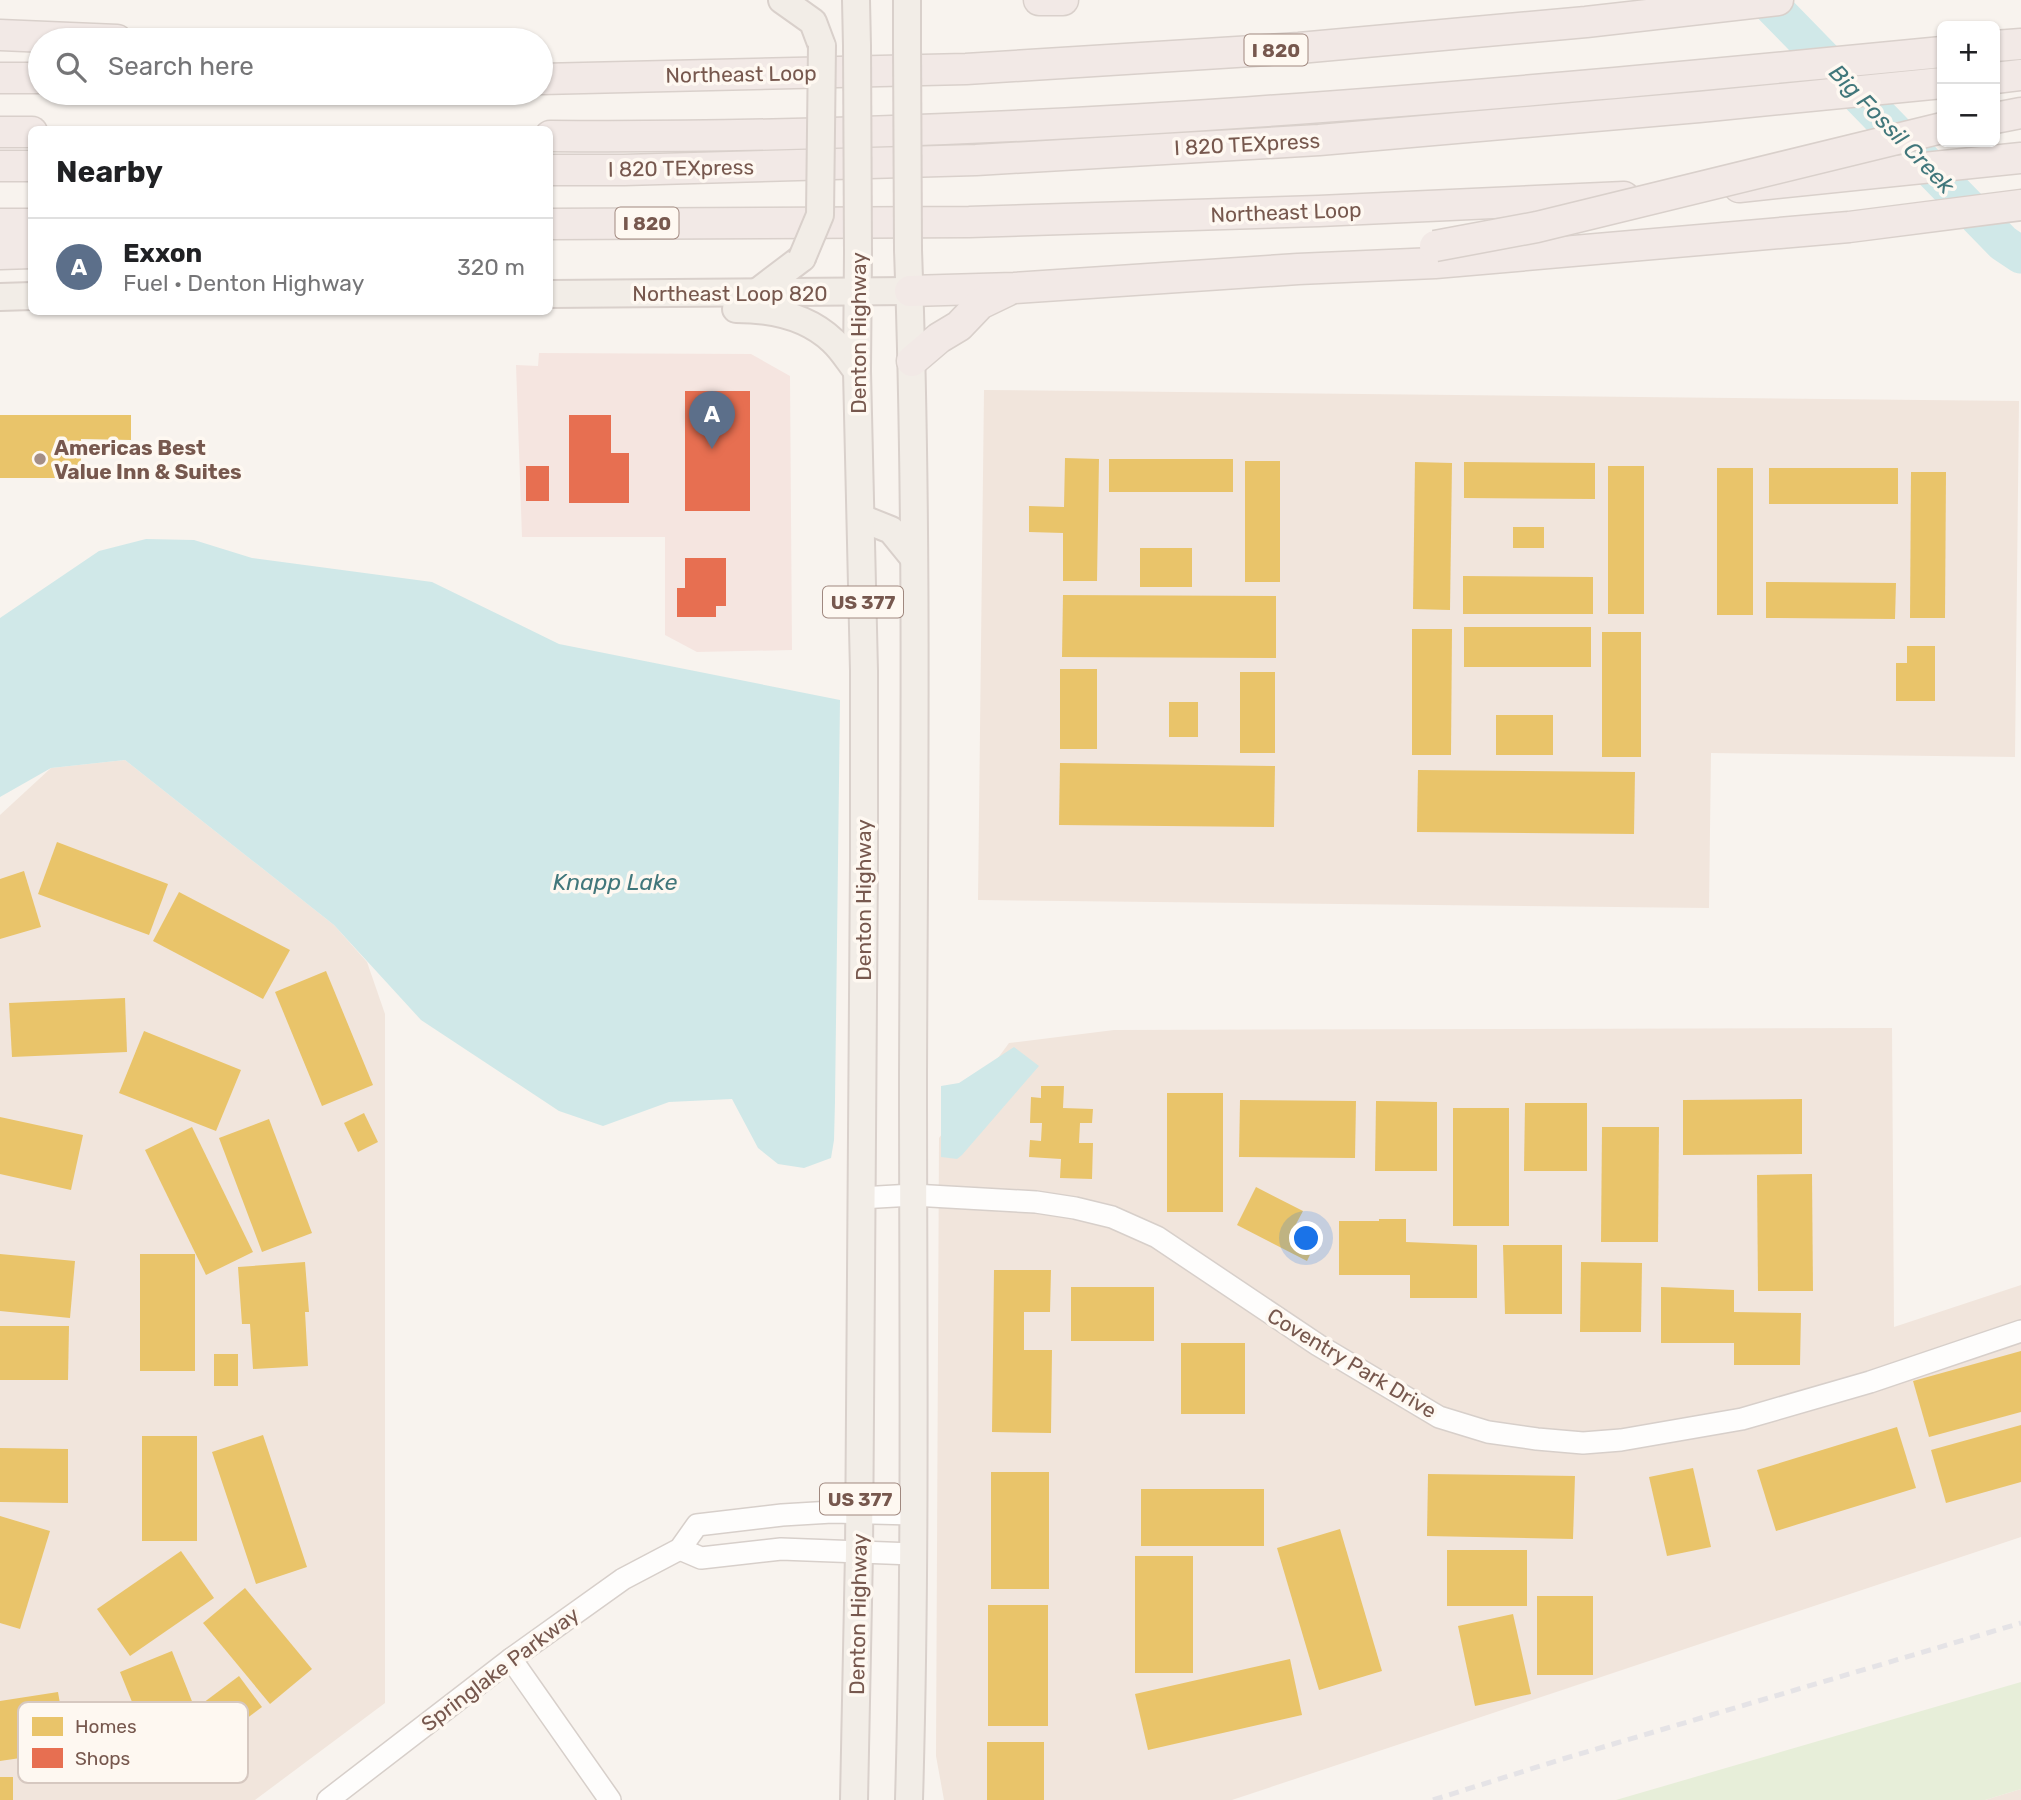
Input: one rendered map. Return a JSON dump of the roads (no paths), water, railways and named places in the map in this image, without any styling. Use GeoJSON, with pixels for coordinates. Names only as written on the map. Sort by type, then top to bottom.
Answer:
{"type":"FeatureCollection","features":[{"type":"Feature","properties":{"kind":"highway"},"geometry":{"type":"LineString","coordinates":[[1039,0],[1060,0]]}},
{"type":"Feature","properties":{"kind":"highway","name":"Northeast Loop"},"geometry":{"type":"LineString","coordinates":[[553,79],[966,69],[1298,48],[1586,22],[1778,0]]}},
{"type":"Feature","properties":{"kind":"highway"},"geometry":{"type":"LineString","coordinates":[[0,35],[28,36]]}},
{"type":"Feature","properties":{"kind":"highway"},"geometry":{"type":"LineString","coordinates":[[2000,46],[2021,44]]}},
{"type":"Feature","properties":{"kind":"highway","name":"I 820 TEXpress"},"geometry":{"type":"LineString","coordinates":[[553,136],[639,137],[988,126],[1308,108],[1937,52]]}},
{"type":"Feature","properties":{"kind":"highway"},"geometry":{"type":"LineString","coordinates":[[0,78],[28,78]]}},
{"type":"Feature","properties":{"kind":"highway","name":"I 820 TEXpress"},"geometry":{"type":"LineString","coordinates":[[553,170],[989,159],[1319,140],[1937,83]]}},
{"type":"Feature","properties":{"kind":"highway"},"geometry":{"type":"LineString","coordinates":[[2000,117],[2021,113]]}},
{"type":"Feature","properties":{"kind":"highway"},"geometry":{"type":"LineString","coordinates":[[1435,254],[1937,129]]}},
{"type":"Feature","properties":{"kind":"highway"},"geometry":{"type":"LineString","coordinates":[[0,132],[28,132]]}},
{"type":"Feature","properties":{"kind":"highway","name":"Northeast Loop"},"geometry":{"type":"LineString","coordinates":[[553,224],[969,222],[1587,200],[2021,158]]}},
{"type":"Feature","properties":{"kind":"highway"},"geometry":{"type":"LineString","coordinates":[[0,166],[28,166]]}},
{"type":"Feature","properties":{"kind":"highway"},"geometry":{"type":"LineString","coordinates":[[910,291],[1014,288],[1298,269],[1346,255],[1435,254],[1849,226],[2021,205]]}},
{"type":"Feature","properties":{"kind":"highway"},"geometry":{"type":"LineString","coordinates":[[0,224],[28,224]]}},
{"type":"Feature","properties":{"kind":"highway"},"geometry":{"type":"LineString","coordinates":[[0,254],[28,253]]}},
{"type":"Feature","properties":{"kind":"highway"},"geometry":{"type":"LineString","coordinates":[[912,360],[958,326],[980,304],[1014,288]]}},
{"type":"Feature","properties":{"kind":"main road"},"geometry":{"type":"LineString","coordinates":[[756,293],[802,258],[820,215],[822,46],[813,22],[782,0]]}},
{"type":"Feature","properties":{"kind":"main road","name":"Denton Highway"},"geometry":{"type":"LineString","coordinates":[[854,1800],[860,1513],[864,858],[864,671],[857,371],[859,293],[856,0]]}},
{"type":"Feature","properties":{"kind":"main road","name":"US 377"},"geometry":{"type":"LineString","coordinates":[[907,0],[915,856],[909,1800]]}},
{"type":"Feature","properties":{"kind":"main road","name":"Northeast Loop 820"},"geometry":{"type":"LineString","coordinates":[[553,294],[910,291]]}},
{"type":"Feature","properties":{"kind":"main road"},"geometry":{"type":"LineString","coordinates":[[682,293],[712,309],[780,312],[810,323],[833,341],[857,371]]}},
{"type":"Feature","properties":{"kind":"main road"},"geometry":{"type":"LineString","coordinates":[[0,297],[28,296]]}},
{"type":"Feature","properties":{"kind":"main road"},"geometry":{"type":"LineString","coordinates":[[861,518],[891,530],[913,557]]}},
{"type":"Feature","properties":{"kind":"street","name":"Coventry Park Drive"},"geometry":{"type":"LineString","coordinates":[[860,1198],[913,1195],[1035,1202],[1112,1217],[1157,1237],[1318,1345],[1439,1417],[1488,1432],[1537,1439],[1583,1443],[1621,1440],[1742,1419],[1870,1382],[2021,1331]]}},
{"type":"Feature","properties":{"kind":"street","name":"Springlake Parkway"},"geometry":{"type":"LineString","coordinates":[[328,1800],[511,1659],[624,1579],[680,1549],[697,1525],[832,1512],[912,1514]]}},
{"type":"Feature","properties":{"kind":"street"},"geometry":{"type":"LineString","coordinates":[[680,1549],[701,1558],[781,1549],[912,1554]]}},
{"type":"Feature","properties":{"kind":"street"},"geometry":{"type":"LineString","coordinates":[[511,1659],[610,1800]]}},
{"type":"Feature","properties":{"kind":"water","name":"Knapp Lake"},"geometry":{"type":"Polygon","coordinates":[[[146,539],[194,540],[252,558],[432,582],[559,644],[840,700],[835,1102],[831,1158],[804,1168],[778,1164],[758,1148],[732,1099],[669,1102],[603,1126],[559,1111],[421,1020],[334,925],[125,760],[51,768],[0,797],[0,618],[99,551],[146,539]]]}},
{"type":"Feature","properties":{"kind":"water"},"geometry":{"type":"Polygon","coordinates":[[[1014,1047],[1039,1066],[962,1155],[957,1159],[941,1157],[941,1086],[959,1083],[1014,1047]]]}},
{"type":"Feature","properties":{"kind":"waterway","name":"Big Fossil Creek"},"geometry":{"type":"LineString","coordinates":[[1766,0],[2003,243],[2021,255]]}},
{"type":"Feature","properties":{"kind":"railway"},"geometry":{"type":"LineString","coordinates":[[1433,1800],[2021,1623]]}},
{"type":"Feature","properties":{"kind":"place","name":"Exxon"},"geometry":{"type":"Point","coordinates":[712,449]}},
{"type":"Feature","properties":{"kind":"place","name":"Americas Best Value Inn & Suites"},"geometry":{"type":"Point","coordinates":[40,459]}}]}
